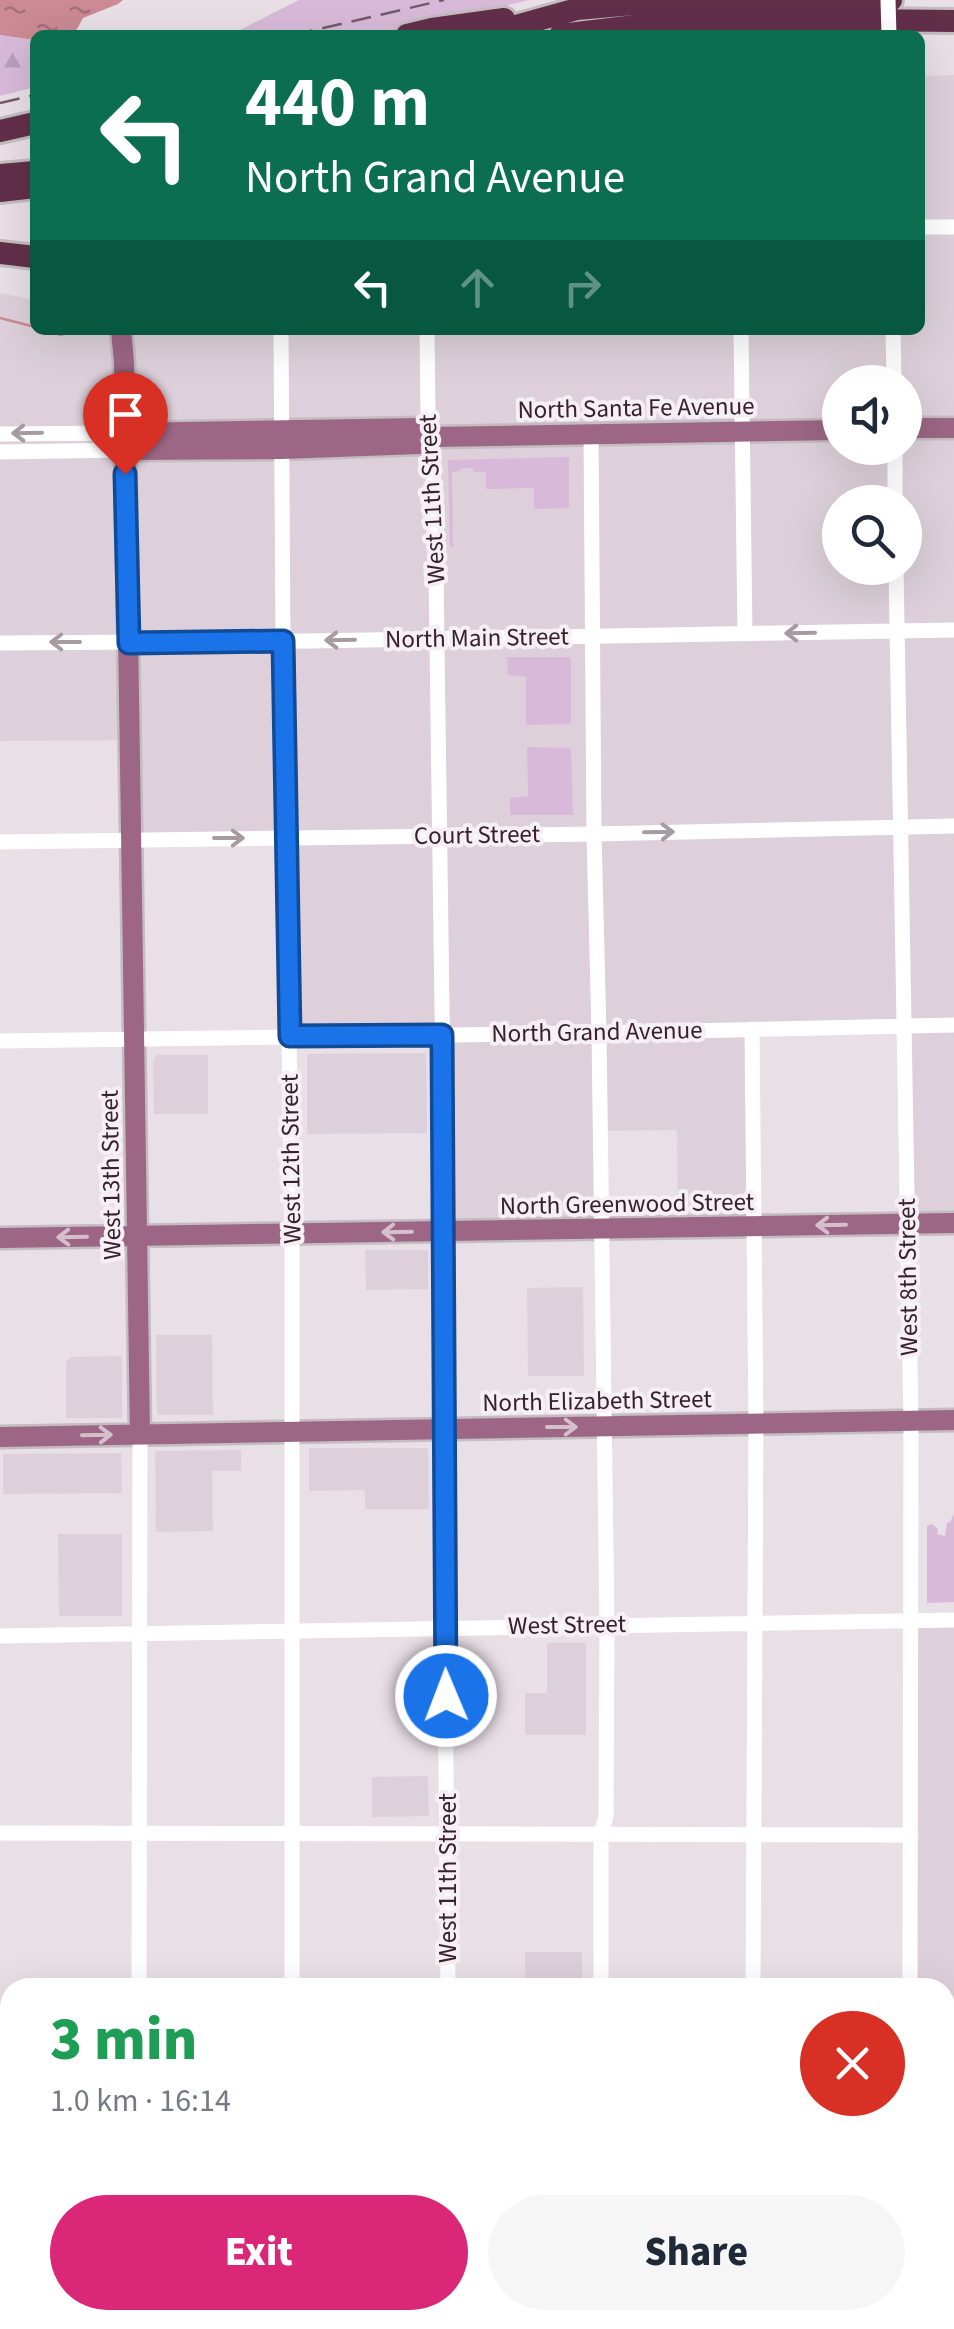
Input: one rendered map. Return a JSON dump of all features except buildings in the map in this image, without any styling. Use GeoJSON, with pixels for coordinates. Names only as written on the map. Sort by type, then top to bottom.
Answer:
{"type":"FeatureCollection","features":[{"type":"Feature","properties":{"kind":"highway"},"geometry":{"type":"LineString","coordinates":[[428,30],[577,9],[644,4],[890,0]]}},
{"type":"Feature","properties":{"kind":"highway"},"geometry":{"type":"LineString","coordinates":[[502,30],[577,9]]}},
{"type":"Feature","properties":{"kind":"highway"},"geometry":{"type":"LineString","coordinates":[[595,30],[652,24],[954,21]]}},
{"type":"Feature","properties":{"kind":"highway"},"geometry":{"type":"LineString","coordinates":[[602,30],[609,28]]}},
{"type":"Feature","properties":{"kind":"highway"},"geometry":{"type":"LineString","coordinates":[[0,131],[30,125]]}},
{"type":"Feature","properties":{"kind":"highway"},"geometry":{"type":"LineString","coordinates":[[0,175],[30,172]]}},
{"type":"Feature","properties":{"kind":"highway"},"geometry":{"type":"LineString","coordinates":[[0,191],[30,188]]}},
{"type":"Feature","properties":{"kind":"highway"},"geometry":{"type":"LineString","coordinates":[[0,253],[30,256]]}},
{"type":"Feature","properties":{"kind":"main road","name":"West 13th Street"},"geometry":{"type":"LineString","coordinates":[[121,335],[140,1434]]}},
{"type":"Feature","properties":{"kind":"main road","name":"West 13th Street"},"geometry":{"type":"LineString","coordinates":[[124,362],[131,335]]}},
{"type":"Feature","properties":{"kind":"main road","name":"North Santa Fe Avenue"},"geometry":{"type":"LineString","coordinates":[[125,441],[282,440],[421,428],[432,437],[822,430]]}},
{"type":"Feature","properties":{"kind":"main road"},"geometry":{"type":"LineString","coordinates":[[922,428],[954,428]]}},
{"type":"Feature","properties":{"kind":"main road","name":"North Greenwood Street"},"geometry":{"type":"LineString","coordinates":[[0,1238],[954,1223]]}},
{"type":"Feature","properties":{"kind":"main road","name":"North Elizabeth Street"},"geometry":{"type":"LineString","coordinates":[[0,1437],[954,1420]]}},
{"type":"Feature","properties":{"kind":"street"},"geometry":{"type":"LineString","coordinates":[[889,30],[890,0]]}},
{"type":"Feature","properties":{"kind":"street"},"geometry":{"type":"LineString","coordinates":[[925,228],[954,227]]}},
{"type":"Feature","properties":{"kind":"street","name":"West 12th Street"},"geometry":{"type":"LineString","coordinates":[[281,335],[292,1234],[292,1978]]}},
{"type":"Feature","properties":{"kind":"street","name":"West 11th Street"},"geometry":{"type":"LineString","coordinates":[[428,335],[437,639],[445,1231],[448,1978]]}},
{"type":"Feature","properties":{"kind":"street"},"geometry":{"type":"LineString","coordinates":[[742,335],[744,634]]}},
{"type":"Feature","properties":{"kind":"street"},"geometry":{"type":"LineString","coordinates":[[893,335],[894,365]]}},
{"type":"Feature","properties":{"kind":"street"},"geometry":{"type":"LineString","coordinates":[[591,433],[607,1624],[601,1978]]}},
{"type":"Feature","properties":{"kind":"street","name":"North Santa Fe Avenue"},"geometry":{"type":"LineString","coordinates":[[0,434],[125,441]]}},
{"type":"Feature","properties":{"kind":"street","name":"North Santa Fe Avenue"},"geometry":{"type":"LineString","coordinates":[[0,452],[125,441]]}},
{"type":"Feature","properties":{"kind":"street","name":"West 8th Street"},"geometry":{"type":"LineString","coordinates":[[897,585],[910,1421],[910,1978]]}},
{"type":"Feature","properties":{"kind":"street","name":"North Main Street"},"geometry":{"type":"LineString","coordinates":[[0,643],[954,630]]}},
{"type":"Feature","properties":{"kind":"street","name":"Court Street"},"geometry":{"type":"LineString","coordinates":[[0,842],[954,826]]}},
{"type":"Feature","properties":{"kind":"street","name":"North Grand Avenue"},"geometry":{"type":"LineString","coordinates":[[0,1042],[954,1024]]}},
{"type":"Feature","properties":{"kind":"street"},"geometry":{"type":"LineString","coordinates":[[752,1029],[756,1422],[753,1978]]}},
{"type":"Feature","properties":{"kind":"street","name":"West 13th Street"},"geometry":{"type":"LineString","coordinates":[[140,1434],[140,1978]]}},
{"type":"Feature","properties":{"kind":"street","name":"West Street"},"geometry":{"type":"LineString","coordinates":[[0,1636],[954,1620]]}},
{"type":"Feature","properties":{"kind":"street"},"geometry":{"type":"LineString","coordinates":[[0,1833],[912,1835]]}},
{"type":"Feature","properties":{"kind":"shaded area"},"geometry":{"type":"Polygon","coordinates":[[[954,75],[954,1223],[907,1224],[904,1027],[752,1029],[755,1227],[678,1228],[677,1130],[600,1131],[600,1229],[445,1231],[442,1035],[289,1036],[287,839],[131,840],[130,740],[0,741],[0,293],[30,299],[30,335],[925,335],[925,76],[954,75]]]}},
{"type":"Feature","properties":{"kind":"shaded area"},"geometry":{"type":"Polygon","coordinates":[[[426,1053],[427,1133],[307,1134],[307,1054],[426,1053]]]}},
{"type":"Feature","properties":{"kind":"shaded area"},"geometry":{"type":"Polygon","coordinates":[[[157,1055],[208,1055],[208,1114],[154,1114],[153,1060],[157,1055]]]}},
{"type":"Feature","properties":{"kind":"shaded area"},"geometry":{"type":"Polygon","coordinates":[[[365,1250],[428,1250],[428,1289],[366,1290],[365,1250]]]}},
{"type":"Feature","properties":{"kind":"shaded area"},"geometry":{"type":"Polygon","coordinates":[[[583,1287],[584,1376],[528,1376],[527,1288],[583,1287]]]}},
{"type":"Feature","properties":{"kind":"shaded area"},"geometry":{"type":"Polygon","coordinates":[[[156,1335],[212,1335],[213,1415],[157,1415],[156,1335]]]}},
{"type":"Feature","properties":{"kind":"shaded area"},"geometry":{"type":"Polygon","coordinates":[[[122,1356],[122,1418],[66,1418],[66,1362],[71,1357],[122,1356]]]}},
{"type":"Feature","properties":{"kind":"shaded area"},"geometry":{"type":"Polygon","coordinates":[[[309,1448],[428,1448],[429,1509],[365,1509],[365,1490],[309,1491],[309,1448]]]}},
{"type":"Feature","properties":{"kind":"shaded area"},"geometry":{"type":"Polygon","coordinates":[[[241,1450],[241,1471],[212,1471],[213,1531],[156,1532],[155,1451],[241,1450]]]}},
{"type":"Feature","properties":{"kind":"shaded area"},"geometry":{"type":"Polygon","coordinates":[[[121,1453],[122,1493],[3,1494],[3,1454],[121,1453]]]}},
{"type":"Feature","properties":{"kind":"shaded area"},"geometry":{"type":"Polygon","coordinates":[[[58,1534],[122,1534],[122,1616],[59,1616],[58,1534]]]}},
{"type":"Feature","properties":{"kind":"shaded area"},"geometry":{"type":"Polygon","coordinates":[[[911,1620],[954,1620],[954,1978],[910,1978],[911,1620]]]}},
{"type":"Feature","properties":{"kind":"shaded area"},"geometry":{"type":"Polygon","coordinates":[[[547,1643],[586,1643],[586,1735],[525,1735],[525,1693],[547,1693],[547,1643]]]}},
{"type":"Feature","properties":{"kind":"shaded area"},"geometry":{"type":"Polygon","coordinates":[[[428,1776],[429,1816],[372,1817],[372,1777],[428,1776]]]}},
{"type":"Feature","properties":{"kind":"shaded area"},"geometry":{"type":"Polygon","coordinates":[[[525,1952],[582,1952],[582,1978],[525,1978],[525,1952]]]}},
{"type":"Feature","properties":{"kind":"green space"},"geometry":{"type":"Polygon","coordinates":[[[299,0],[529,0],[404,30],[240,30],[299,0]]]}},
{"type":"Feature","properties":{"kind":"green space"},"geometry":{"type":"Polygon","coordinates":[[[0,35],[30,39],[30,88],[0,96],[0,35]]]}},
{"type":"Feature","properties":{"kind":"green space"},"geometry":{"type":"Polygon","coordinates":[[[569,457],[569,508],[534,509],[534,488],[486,489],[486,472],[462,468],[452,472],[450,547],[448,460],[569,457]]]}},
{"type":"Feature","properties":{"kind":"green space"},"geometry":{"type":"Polygon","coordinates":[[[507,657],[571,657],[571,724],[526,725],[526,677],[508,675],[507,657]]]}},
{"type":"Feature","properties":{"kind":"green space"},"geometry":{"type":"Polygon","coordinates":[[[527,747],[571,748],[573,815],[510,815],[510,798],[528,796],[527,747]]]}},
{"type":"Feature","properties":{"kind":"green space"},"geometry":{"type":"Polygon","coordinates":[[[954,1514],[954,1602],[927,1603],[927,1526],[932,1524],[938,1529],[937,1534],[945,1536],[947,1523],[954,1514]]]}},
{"type":"Feature","properties":{"kind":"water"},"geometry":{"type":"Polygon","coordinates":[[[0,0],[123,0],[83,18],[75,30],[30,30],[30,39],[0,35],[0,0]]]}},
{"type":"Feature","properties":{"kind":"waterway"},"geometry":{"type":"LineString","coordinates":[[0,318],[30,326]]}},
{"type":"Feature","properties":{"kind":"railway"},"geometry":{"type":"LineString","coordinates":[[315,30],[444,0]]}},
{"type":"Feature","properties":{"kind":"railway"},"geometry":{"type":"LineString","coordinates":[[0,103],[30,96]]}},
{"type":"Feature","properties":{"kind":"route"},"geometry":{"type":"LineString","coordinates":[[125,474],[129,643],[283,641],[290,1036],[442,1035],[446,1696]]}}]}
